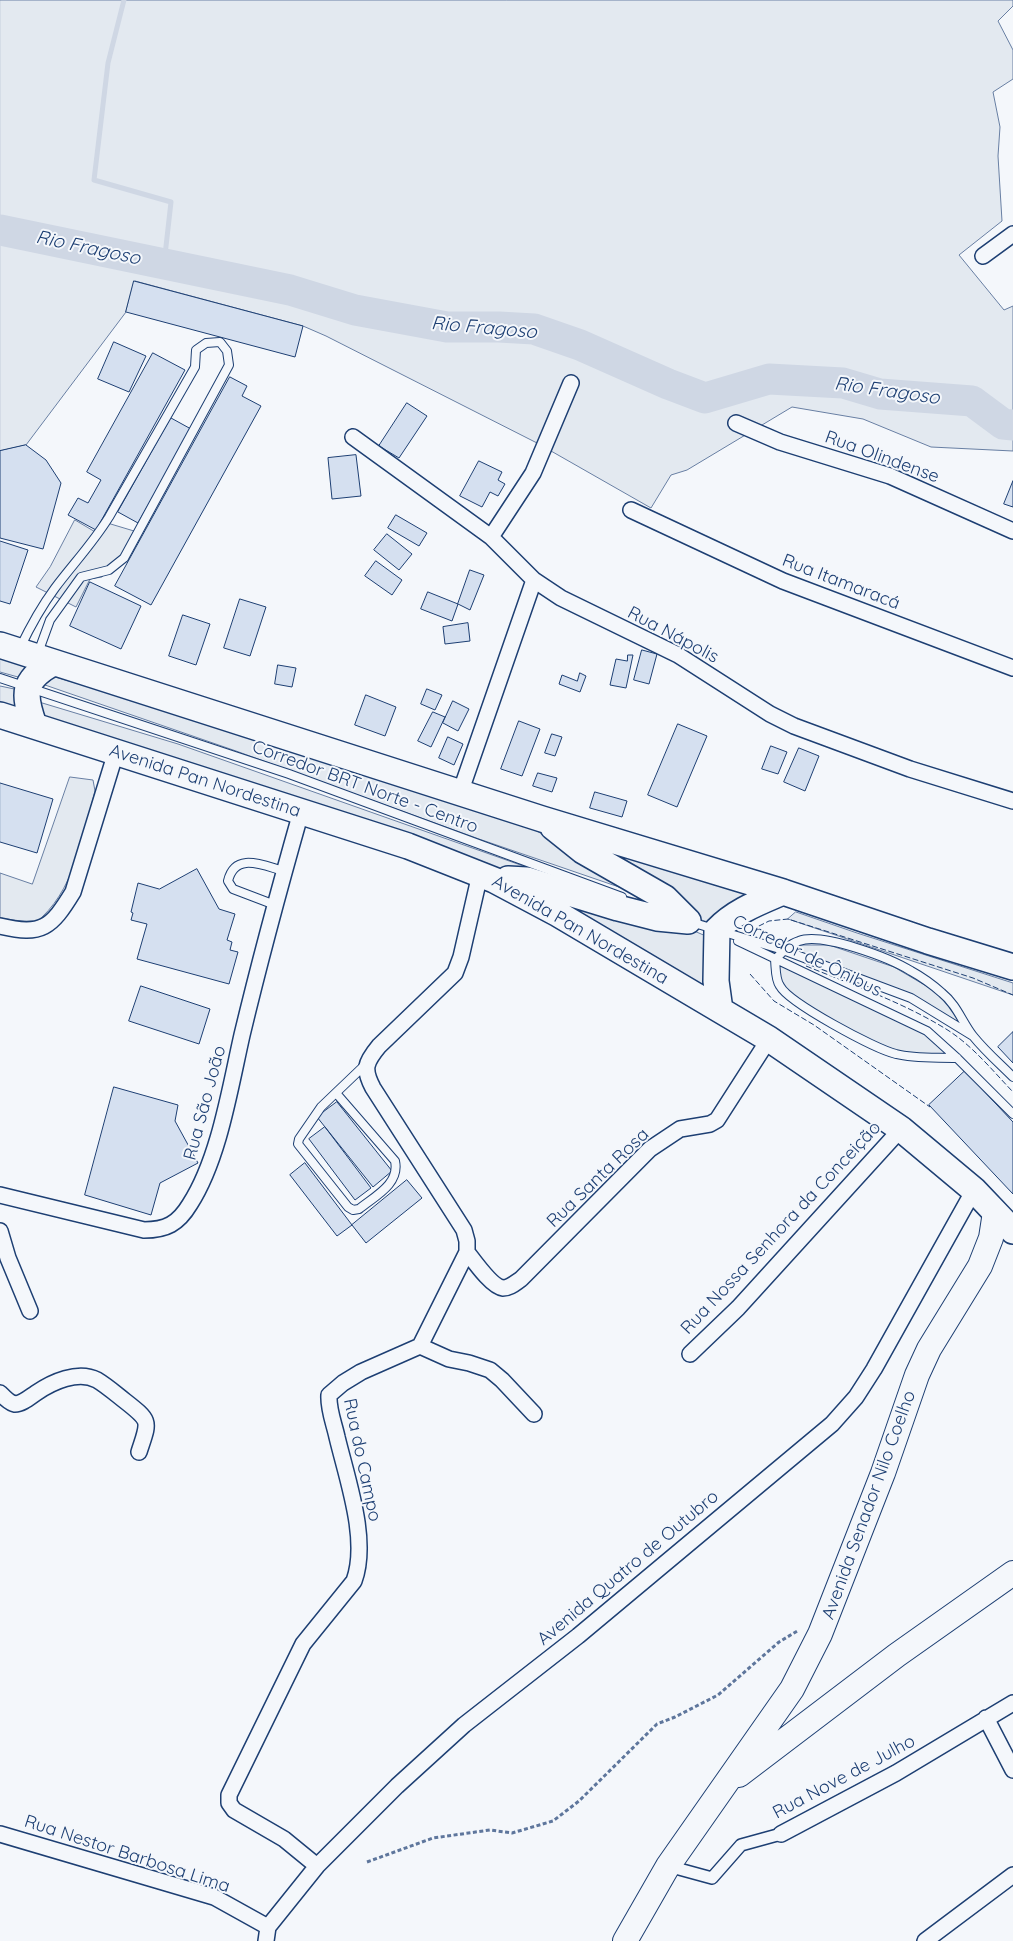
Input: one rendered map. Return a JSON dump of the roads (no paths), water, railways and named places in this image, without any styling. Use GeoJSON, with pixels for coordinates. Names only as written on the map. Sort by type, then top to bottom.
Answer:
{"type":"FeatureCollection","features":[{"type":"Feature","properties":{"kind":"highway"},"geometry":{"type":"LineString","coordinates":[[27,654],[542,819],[784,892],[928,941],[1013,967]]}},
{"type":"Feature","properties":{"kind":"highway"},"geometry":{"type":"LineString","coordinates":[[27,654],[41,669],[27,686],[26,697],[34,725]]}},
{"type":"Feature","properties":{"kind":"highway","name":"Avenida Pan Nordestina"},"geometry":{"type":"LineString","coordinates":[[0,715],[408,846],[487,877],[558,914],[769,1039],[900,1129],[974,1190],[1013,1231]]}},
{"type":"Feature","properties":{"kind":"highway"},"geometry":{"type":"LineString","coordinates":[[542,819],[583,851],[665,898],[688,921]]}},
{"type":"Feature","properties":{"kind":"highway"},"geometry":{"type":"LineString","coordinates":[[487,877],[527,880],[640,914],[657,918],[688,921]]}},
{"type":"Feature","properties":{"kind":"highway"},"geometry":{"type":"LineString","coordinates":[[720,1010],[716,981],[718,930],[733,916],[784,892]]}},
{"type":"Feature","properties":{"kind":"main road","name":"Avenida Senador Nilo Coelho"},"geometry":{"type":"LineString","coordinates":[[625,1941],[668,1866],[792,1689],[830,1613],[883,1473],[917,1374],[929,1349],[980,1266],[991,1238],[995,1212]]}},
{"type":"Feature","properties":{"kind":"main road","name":"Avenida Senador Nilo Coelho"},"geometry":{"type":"LineString","coordinates":[[722,1788],[897,1655],[1013,1573]]}},
{"type":"Feature","properties":{"kind":"street"},"geometry":{"type":"LineString","coordinates":[[983,256],[1013,234]]}},
{"type":"Feature","properties":{"kind":"street"},"geometry":{"type":"LineString","coordinates":[[492,537],[533,474],[572,383]]}},
{"type":"Feature","properties":{"kind":"street","name":"Rua Olindense"},"geometry":{"type":"LineString","coordinates":[[736,423],[780,442],[890,476],[1013,532]]}},
{"type":"Feature","properties":{"kind":"street","name":"Rua Nápolis"},"geometry":{"type":"LineString","coordinates":[[353,437],[492,537],[534,580],[561,598],[678,655],[770,714],[794,726],[910,769],[1013,801]]}},
{"type":"Feature","properties":{"kind":"street","name":"Rua Itamaracá"},"geometry":{"type":"LineString","coordinates":[[631,510],[783,581],[1013,668]]}},
{"type":"Feature","properties":{"kind":"street"},"geometry":{"type":"LineString","coordinates":[[460,793],[534,580]]}},
{"type":"Feature","properties":{"kind":"street"},"geometry":{"type":"LineString","coordinates":[[0,926],[17,930],[34,930],[48,925],[62,911],[73,892],[116,752]]}},
{"type":"Feature","properties":{"kind":"street","name":"Rua São João"},"geometry":{"type":"LineString","coordinates":[[0,1195],[144,1230],[160,1230],[181,1217],[197,1192],[208,1168],[219,1132],[275,905],[301,812]]}},
{"type":"Feature","properties":{"kind":"street"},"geometry":{"type":"LineString","coordinates":[[487,877],[455,974],[379,1046],[366,1064],[369,1081],[464,1230],[467,1241],[467,1252],[420,1346],[449,1360],[469,1363],[490,1370],[534,1414]]}},
{"type":"Feature","properties":{"kind":"street","name":"Rua Santa Rosa"},"geometry":{"type":"LineString","coordinates":[[467,1252],[493,1283],[501,1288],[511,1286],[521,1280],[650,1149],[680,1129],[710,1124],[717,1120],[769,1039]]}},
{"type":"Feature","properties":{"kind":"street","name":"Rua Nossa Senhora da Conceição"},"geometry":{"type":"LineString","coordinates":[[690,1354],[738,1308],[900,1129]]}},
{"type":"Feature","properties":{"kind":"street","name":"Avenida Quatro de Outubro"},"geometry":{"type":"LineString","coordinates":[[267,1934],[317,1866],[397,1786],[464,1725],[578,1636],[832,1424],[856,1398],[874,1369],[974,1190]]}},
{"type":"Feature","properties":{"kind":"street"},"geometry":{"type":"LineString","coordinates":[[0,1231],[8,1258],[30,1311]]}},
{"type":"Feature","properties":{"kind":"street","name":"Rua do Campo"},"geometry":{"type":"LineString","coordinates":[[317,1866],[284,1839],[234,1810],[229,1803],[229,1796],[303,1644],[354,1581],[358,1571],[360,1544],[350,1490],[331,1412],[329,1395],[343,1383],[361,1372],[420,1346]]}},
{"type":"Feature","properties":{"kind":"street"},"geometry":{"type":"LineString","coordinates":[[0,1393],[10,1402],[19,1403],[56,1382],[74,1377],[92,1378],[104,1385],[146,1419],[146,1431],[139,1452]]}},
{"type":"Feature","properties":{"kind":"street","name":"Rua Nove de Julho"},"geometry":{"type":"LineString","coordinates":[[668,1866],[712,1878],[740,1845],[781,1834],[896,1773],[1013,1703]]}},
{"type":"Feature","properties":{"kind":"street"},"geometry":{"type":"LineString","coordinates":[[986,1718],[1013,1770]]}},
{"type":"Feature","properties":{"kind":"street","name":"Rua Nestor Barbosa Lima"},"geometry":{"type":"LineString","coordinates":[[0,1834],[214,1897],[267,1934]]}},
{"type":"Feature","properties":{"kind":"street"},"geometry":{"type":"LineString","coordinates":[[925,1941],[1013,1875]]}},
{"type":"Feature","properties":{"kind":"lane"},"geometry":{"type":"LineString","coordinates":[[220,342],[227,351],[229,365],[124,558],[109,570],[81,577],[27,654],[36,614],[109,518],[195,367],[196,350],[206,343],[220,342]]}},
{"type":"Feature","properties":{"kind":"lane","name":"Corredor BRT Norte - Centro"},"geometry":{"type":"LineString","coordinates":[[0,678],[289,774],[632,900]]}},
{"type":"Feature","properties":{"kind":"lane"},"geometry":{"type":"LineString","coordinates":[[275,905],[233,889],[228,881],[231,871],[238,865],[249,862],[284,871]]}},
{"type":"Feature","properties":{"kind":"lane"},"geometry":{"type":"LineString","coordinates":[[650,907],[718,930]]}},
{"type":"Feature","properties":{"kind":"lane","name":"Corredor de Ônibus"},"geometry":{"type":"LineString","coordinates":[[718,930],[783,950],[911,998],[973,1036]]}},
{"type":"Feature","properties":{"kind":"lane","name":"Corredor de Ônibus"},"geometry":{"type":"LineString","coordinates":[[718,930],[775,960],[927,1031],[1013,1114]]}},
{"type":"Feature","properties":{"kind":"lane"},"geometry":{"type":"LineString","coordinates":[[957,1058],[896,1054],[883,1050],[815,1014],[786,994],[779,985],[775,960],[783,950],[799,940],[814,939],[831,940],[890,960],[911,971],[943,993],[958,1009],[973,1036],[1013,1077]]}},
{"type":"Feature","properties":{"kind":"lane"},"geometry":{"type":"LineString","coordinates":[[336,1093],[395,1161],[396,1169],[391,1184],[359,1209],[353,1210],[348,1207],[298,1144],[299,1139],[321,1107],[366,1064]]}},
{"type":"Feature","properties":{"kind":"waterway"},"geometry":{"type":"LineString","coordinates":[[124,0],[108,63],[94,180],[171,202],[164,264]]}},
{"type":"Feature","properties":{"kind":"waterway","name":"Rio Fragoso"},"geometry":{"type":"LineString","coordinates":[[0,230],[290,290],[355,310],[447,327],[534,329],[580,345],[668,384],[705,398],[769,379],[843,383],[880,394],[972,401],[1003,424],[1013,425]]}}]}
